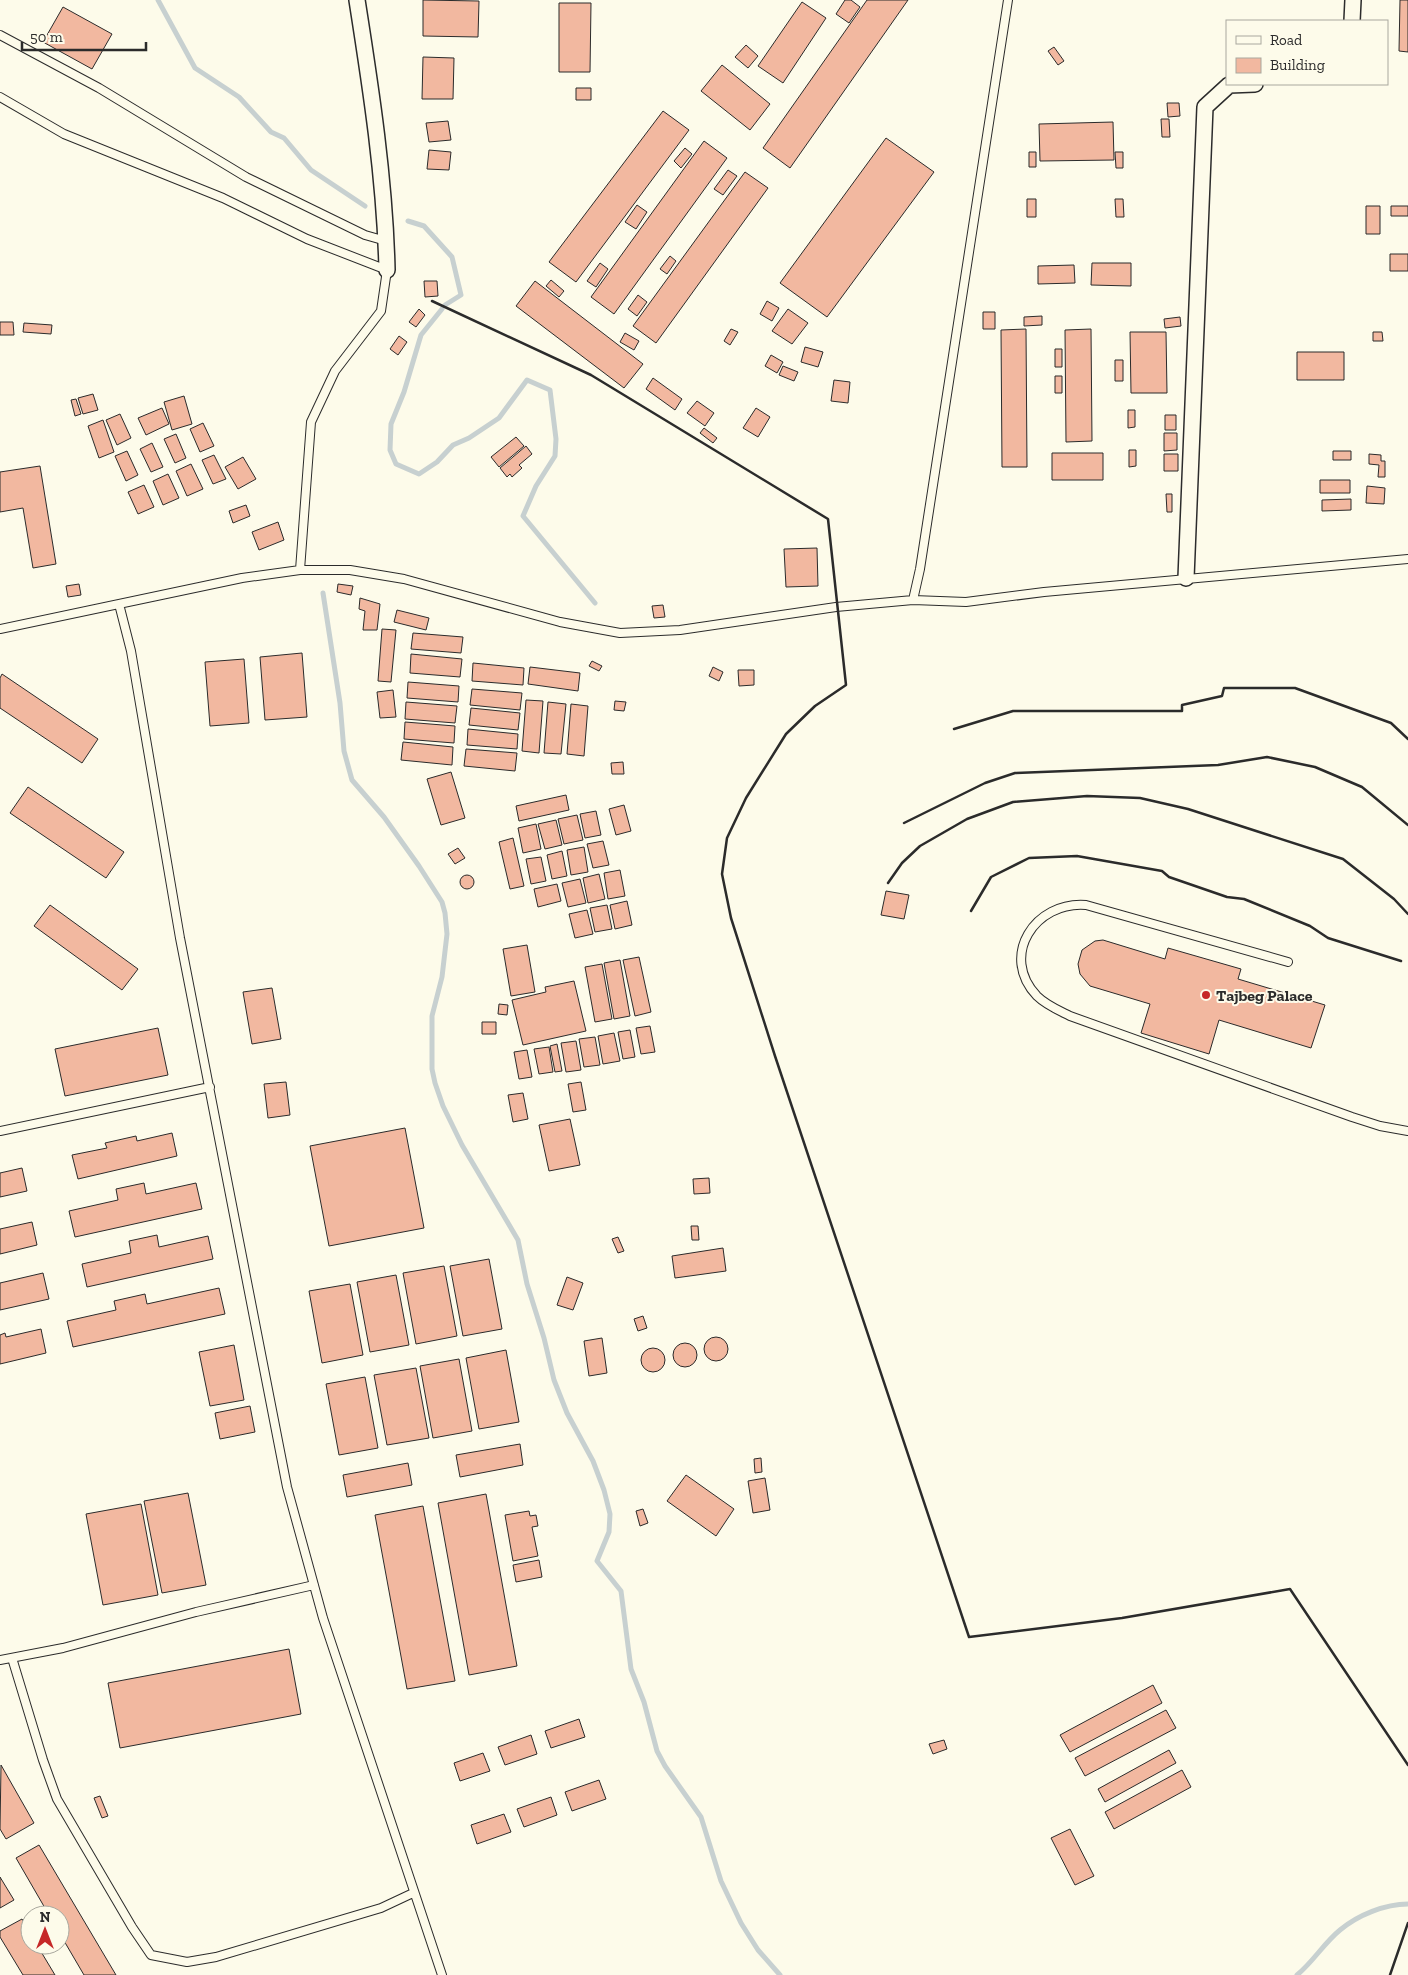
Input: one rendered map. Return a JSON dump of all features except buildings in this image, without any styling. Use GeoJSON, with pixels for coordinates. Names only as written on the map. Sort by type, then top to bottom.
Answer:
{"type":"FeatureCollection","features":[{"type":"Feature","properties":{"kind":"street"},"geometry":{"type":"LineString","coordinates":[[357,0],[370,80],[386,241],[387,270]]}},
{"type":"Feature","properties":{"kind":"street"},"geometry":{"type":"LineString","coordinates":[[1352,20],[1353,0]]}},
{"type":"Feature","properties":{"kind":"street"},"geometry":{"type":"LineString","coordinates":[[1186,578],[1205,107],[1229,85]]}},
{"type":"Feature","properties":{"kind":"lane"},"geometry":{"type":"LineString","coordinates":[[913,600],[920,569],[970,234],[1008,0]]}},
{"type":"Feature","properties":{"kind":"lane"},"geometry":{"type":"LineString","coordinates":[[0,36],[99,88],[246,177],[365,235],[386,241]]}},
{"type":"Feature","properties":{"kind":"lane"},"geometry":{"type":"LineString","coordinates":[[0,97],[64,134],[223,198],[307,239],[387,270],[381,311],[334,371],[311,422],[300,570]]}},
{"type":"Feature","properties":{"kind":"lane"},"geometry":{"type":"LineString","coordinates":[[0,629],[242,578],[300,570],[350,570],[404,579],[560,622],[620,632],[680,630],[836,607],[913,600],[984,601],[1044,592],[1408,559]]}},
{"type":"Feature","properties":{"kind":"lane"},"geometry":{"type":"LineString","coordinates":[[119,604],[131,651],[180,938],[287,1488],[314,1585],[413,1893],[442,1975]]}},
{"type":"Feature","properties":{"kind":"lane"},"geometry":{"type":"LineString","coordinates":[[1288,962],[1086,905],[1074,904],[1050,910],[1040,918],[1026,938],[1022,962],[1024,974],[1036,995],[1045,1003],[1070,1016],[1352,1117],[1408,1132]]}},
{"type":"Feature","properties":{"kind":"lane"},"geometry":{"type":"LineString","coordinates":[[0,1131],[210,1088]]}},
{"type":"Feature","properties":{"kind":"lane"},"geometry":{"type":"LineString","coordinates":[[0,1660],[63,1648],[196,1612],[314,1585]]}},
{"type":"Feature","properties":{"kind":"lane"},"geometry":{"type":"LineString","coordinates":[[12,1658],[43,1760],[58,1799],[132,1926],[151,1954],[187,1962],[216,1957],[381,1908],[413,1893]]}},
{"type":"Feature","properties":{"kind":"waterway"},"geometry":{"type":"LineString","coordinates":[[158,0],[195,68],[239,97],[271,132],[284,138],[311,170],[365,206]]}},
{"type":"Feature","properties":{"kind":"waterway"},"geometry":{"type":"LineString","coordinates":[[408,221],[424,226],[452,257],[461,295],[445,305]]}},
{"type":"Feature","properties":{"kind":"waterway"},"geometry":{"type":"LineString","coordinates":[[442,309],[421,335],[404,392],[391,424],[390,450],[396,464],[419,474],[437,462],[453,445],[469,438],[499,418],[527,380],[550,390],[556,439],[555,456],[536,486],[523,516],[595,603]]}},
{"type":"Feature","properties":{"kind":"waterway"},"geometry":{"type":"LineString","coordinates":[[323,593],[340,703],[344,751],[352,780],[384,817],[419,866],[442,902],[445,913],[447,934],[442,977],[432,1016],[432,1069],[435,1083],[443,1106],[462,1145],[518,1240],[527,1284],[544,1338],[554,1380],[567,1413],[593,1461],[604,1490],[610,1514],[609,1532],[597,1561],[621,1591],[631,1669],[644,1702],[657,1751],[665,1766],[701,1817],[721,1881],[741,1923],[758,1950],[780,1975]]}},
{"type":"Feature","properties":{"kind":"waterway"},"geometry":{"type":"LineString","coordinates":[[1297,1975],[1334,1935],[1347,1925],[1363,1915],[1381,1908],[1408,1904]]}},
{"type":"Feature","properties":{"kind":"wall"},"geometry":{"type":"LineString","coordinates":[[432,301],[591,375],[828,519],[846,685],[815,706],[786,734],[746,798],[727,838],[722,874],[731,918],[775,1056],[969,1637],[1122,1618],[1290,1589],[1408,1765]]}},
{"type":"Feature","properties":{"kind":"wall"},"geometry":{"type":"LineString","coordinates":[[954,729],[1013,711],[1182,711],[1182,705],[1222,696],[1224,688],[1295,688],[1391,723],[1408,739]]}},
{"type":"Feature","properties":{"kind":"wall"},"geometry":{"type":"LineString","coordinates":[[904,823],[985,783],[1015,773],[1218,765],[1267,757],[1315,767],[1362,787],[1408,825]]}},
{"type":"Feature","properties":{"kind":"wall"},"geometry":{"type":"LineString","coordinates":[[888,883],[902,863],[920,846],[967,819],[1013,802],[1087,796],[1140,798],[1188,809],[1343,859],[1394,899],[1408,914]]}},
{"type":"Feature","properties":{"kind":"wall"},"geometry":{"type":"LineString","coordinates":[[971,911],[991,877],[1029,858],[1077,856],[1162,871],[1169,877],[1227,897],[1244,899],[1310,926],[1328,938],[1401,961]]}},
{"type":"Feature","properties":{"kind":"wall"},"geometry":{"type":"LineString","coordinates":[[1390,1975],[1408,1923]]}},
{"type":"Feature","properties":{"kind":"place","name":"Tajbeg Palace"},"geometry":{"type":"Point","coordinates":[1206,995]}}]}
